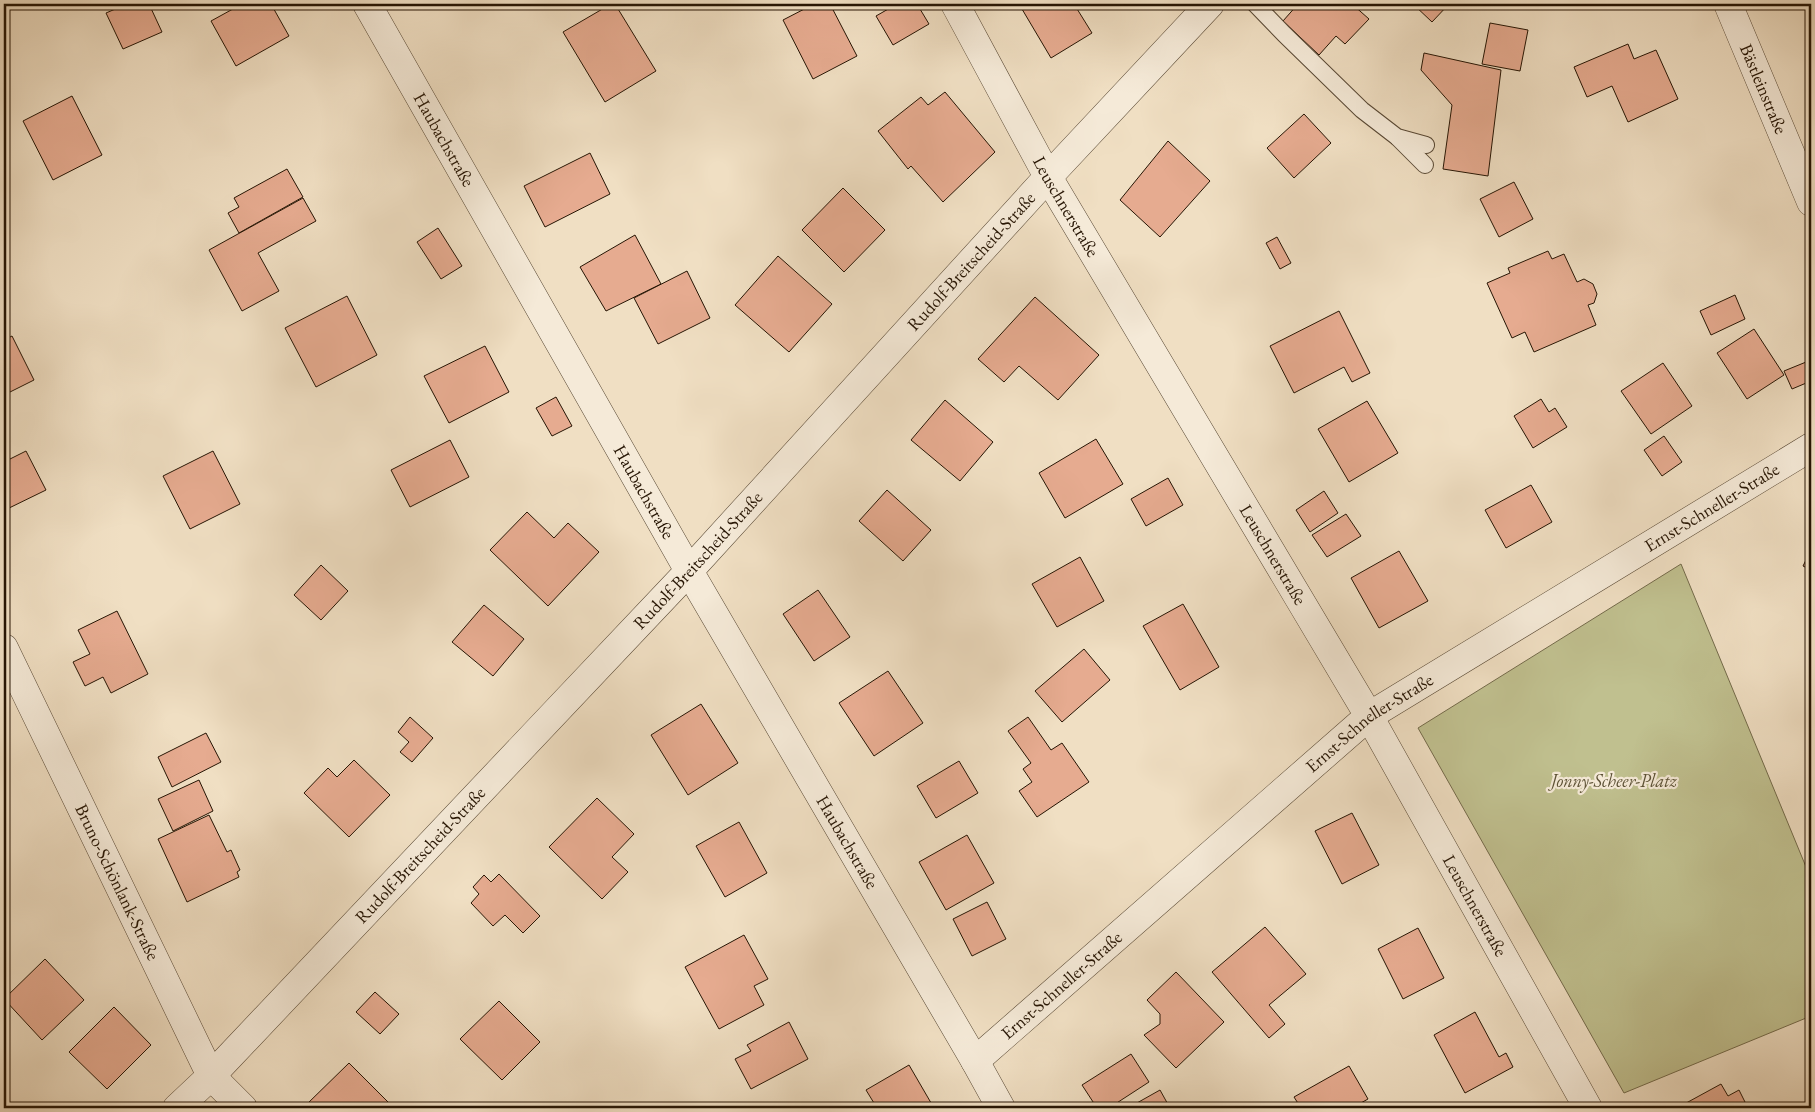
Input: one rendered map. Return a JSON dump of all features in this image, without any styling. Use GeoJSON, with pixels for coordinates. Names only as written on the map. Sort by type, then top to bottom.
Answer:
{"type":"FeatureCollection","features":[{"type":"Feature","properties":{"kind":"street","name":"Haubachstraße"},"geometry":{"type":"LineString","coordinates":[[367,4],[689,571],[1001,1108]]}},
{"type":"Feature","properties":{"kind":"street","name":"Leuschnerstraße"},"geometry":{"type":"LineString","coordinates":[[955,4],[1048,177],[1369,716],[1588,1108]]}},
{"type":"Feature","properties":{"kind":"street","name":"Rudolf-Breitscheid-Straße"},"geometry":{"type":"LineString","coordinates":[[177,1108],[211,1076],[689,571],[1048,177],[1210,4]]}},
{"type":"Feature","properties":{"kind":"street","name":"Bästleinstraße"},"geometry":{"type":"LineString","coordinates":[[1728,4],[1811,202]]}},
{"type":"Feature","properties":{"kind":"street","name":"Ernst-Schneller-Straße"},"geometry":{"type":"LineString","coordinates":[[975,1061],[1369,716],[1811,447]]}},
{"type":"Feature","properties":{"kind":"street","name":"Bruno-Schönlank-Straße"},"geometry":{"type":"LineString","coordinates":[[4,648],[211,1076],[243,1108]]}},
{"type":"Feature","properties":{"kind":"lane"},"geometry":{"type":"LineString","coordinates":[[1255,4],[1362,110],[1397,137],[1425,165]]}},
{"type":"Feature","properties":{"kind":"lane"},"geometry":{"type":"LineString","coordinates":[[1397,137],[1426,145]]}},
{"type":"Feature","properties":{"kind":"green space","name":"Jonny-Scheer-Platz"},"geometry":{"type":"Polygon","coordinates":[[[1681,564],[1811,879],[1811,1016],[1624,1093],[1418,728],[1681,564]]]}},
{"type":"Feature","properties":{"kind":"building"},"geometry":{"type":"Polygon","coordinates":[[[127,4],[149,4],[162,32],[123,49],[106,13],[127,4]]]}},
{"type":"Feature","properties":{"kind":"building"},"geometry":{"type":"Polygon","coordinates":[[[242,4],[271,4],[289,36],[236,66],[211,21],[242,4]]]}},
{"type":"Feature","properties":{"kind":"building"},"geometry":{"type":"Polygon","coordinates":[[[611,4],[615,4],[656,71],[605,102],[563,32],[611,4]]]}},
{"type":"Feature","properties":{"kind":"building"},"geometry":{"type":"Polygon","coordinates":[[[814,4],[830,4],[857,56],[813,79],[783,20],[814,4]]]}},
{"type":"Feature","properties":{"kind":"building"},"geometry":{"type":"Polygon","coordinates":[[[897,4],[917,4],[929,24],[893,45],[876,16],[897,4]]]}},
{"type":"Feature","properties":{"kind":"building"},"geometry":{"type":"Polygon","coordinates":[[[1019,4],[1074,4],[1092,33],[1051,58],[1019,4]]]}},
{"type":"Feature","properties":{"kind":"building"},"geometry":{"type":"Polygon","coordinates":[[[1298,4],[1352,4],[1369,19],[1345,44],[1336,36],[1319,55],[1283,21],[1298,4]]]}},
{"type":"Feature","properties":{"kind":"building"},"geometry":{"type":"Polygon","coordinates":[[[1413,4],[1449,4],[1432,22],[1413,4]]]}},
{"type":"Feature","properties":{"kind":"building"},"geometry":{"type":"Polygon","coordinates":[[[1490,23],[1528,30],[1520,71],[1482,64],[1490,23]]]}},
{"type":"Feature","properties":{"kind":"building"},"geometry":{"type":"Polygon","coordinates":[[[1628,44],[1634,59],[1656,50],[1678,99],[1628,122],[1612,86],[1587,97],[1574,67],[1628,44]]]}},
{"type":"Feature","properties":{"kind":"building"},"geometry":{"type":"Polygon","coordinates":[[[1424,53],[1501,70],[1488,176],[1443,169],[1452,105],[1421,70],[1424,53]]]}},
{"type":"Feature","properties":{"kind":"building"},"geometry":{"type":"Polygon","coordinates":[[[945,92],[995,152],[943,202],[911,166],[908,169],[878,131],[921,97],[928,105],[945,92]]]}},
{"type":"Feature","properties":{"kind":"building"},"geometry":{"type":"Polygon","coordinates":[[[72,96],[102,155],[53,180],[23,121],[72,96]]]}},
{"type":"Feature","properties":{"kind":"building"},"geometry":{"type":"Polygon","coordinates":[[[1304,114],[1331,143],[1294,178],[1267,148],[1304,114]]]}},
{"type":"Feature","properties":{"kind":"building"},"geometry":{"type":"Polygon","coordinates":[[[1168,141],[1210,181],[1160,237],[1120,200],[1168,141]]]}},
{"type":"Feature","properties":{"kind":"building"},"geometry":{"type":"Polygon","coordinates":[[[590,153],[610,194],[545,227],[524,186],[590,153]]]}},
{"type":"Feature","properties":{"kind":"building"},"geometry":{"type":"Polygon","coordinates":[[[287,169],[303,197],[239,233],[228,213],[239,207],[234,198],[287,169]]]}},
{"type":"Feature","properties":{"kind":"building"},"geometry":{"type":"Polygon","coordinates":[[[1514,182],[1533,219],[1499,237],[1480,199],[1514,182]]]}},
{"type":"Feature","properties":{"kind":"building"},"geometry":{"type":"Polygon","coordinates":[[[843,188],[885,230],[844,272],[802,230],[843,188]]]}},
{"type":"Feature","properties":{"kind":"building"},"geometry":{"type":"Polygon","coordinates":[[[303,198],[316,221],[258,253],[279,291],[242,311],[209,250],[303,198]]]}},
{"type":"Feature","properties":{"kind":"building"},"geometry":{"type":"Polygon","coordinates":[[[438,228],[462,266],[441,279],[417,242],[438,228]]]}},
{"type":"Feature","properties":{"kind":"building"},"geometry":{"type":"Polygon","coordinates":[[[635,235],[661,284],[606,311],[580,267],[635,235]]]}},
{"type":"Feature","properties":{"kind":"building"},"geometry":{"type":"Polygon","coordinates":[[[1277,237],[1291,263],[1280,269],[1266,243],[1277,237]]]}},
{"type":"Feature","properties":{"kind":"building"},"geometry":{"type":"Polygon","coordinates":[[[1548,251],[1552,259],[1564,254],[1577,282],[1584,279],[1593,284],[1597,294],[1594,303],[1588,305],[1596,325],[1534,352],[1525,332],[1512,338],[1487,283],[1510,273],[1508,268],[1548,251]]]}},
{"type":"Feature","properties":{"kind":"building"},"geometry":{"type":"Polygon","coordinates":[[[778,256],[832,304],[789,352],[735,305],[778,256]]]}},
{"type":"Feature","properties":{"kind":"building"},"geometry":{"type":"Polygon","coordinates":[[[687,271],[710,318],[658,344],[634,298],[687,271]]]}},
{"type":"Feature","properties":{"kind":"building"},"geometry":{"type":"Polygon","coordinates":[[[1735,295],[1745,319],[1711,335],[1700,311],[1735,295]]]}},
{"type":"Feature","properties":{"kind":"building"},"geometry":{"type":"Polygon","coordinates":[[[347,296],[377,355],[316,387],[285,328],[347,296]]]}},
{"type":"Feature","properties":{"kind":"building"},"geometry":{"type":"Polygon","coordinates":[[[1035,297],[1099,355],[1058,400],[1019,366],[1004,382],[978,359],[1035,297]]]}},
{"type":"Feature","properties":{"kind":"building"},"geometry":{"type":"Polygon","coordinates":[[[1339,311],[1370,373],[1352,382],[1344,367],[1294,393],[1270,346],[1339,311]]]}},
{"type":"Feature","properties":{"kind":"building"},"geometry":{"type":"Polygon","coordinates":[[[1754,329],[1784,375],[1747,399],[1717,353],[1754,329]]]}},
{"type":"Feature","properties":{"kind":"building"},"geometry":{"type":"Polygon","coordinates":[[[12,336],[34,380],[4,395],[4,340],[12,336]]]}},
{"type":"Feature","properties":{"kind":"building"},"geometry":{"type":"Polygon","coordinates":[[[485,346],[509,392],[449,423],[424,376],[485,346]]]}},
{"type":"Feature","properties":{"kind":"building"},"geometry":{"type":"Polygon","coordinates":[[[1811,360],[1811,381],[1792,389],[1784,371],[1811,360]]]}},
{"type":"Feature","properties":{"kind":"building"},"geometry":{"type":"Polygon","coordinates":[[[1663,363],[1692,406],[1651,434],[1621,391],[1663,363]]]}},
{"type":"Feature","properties":{"kind":"building"},"geometry":{"type":"Polygon","coordinates":[[[556,397],[572,426],[552,436],[536,408],[556,397]]]}},
{"type":"Feature","properties":{"kind":"building"},"geometry":{"type":"Polygon","coordinates":[[[1541,399],[1549,412],[1555,408],[1567,427],[1533,448],[1514,416],[1541,399]]]}},
{"type":"Feature","properties":{"kind":"building"},"geometry":{"type":"Polygon","coordinates":[[[945,400],[993,442],[960,481],[911,440],[945,400]]]}},
{"type":"Feature","properties":{"kind":"building"},"geometry":{"type":"Polygon","coordinates":[[[1367,401],[1398,453],[1349,482],[1318,429],[1367,401]]]}},
{"type":"Feature","properties":{"kind":"building"},"geometry":{"type":"Polygon","coordinates":[[[1664,436],[1682,462],[1662,476],[1644,450],[1664,436]]]}},
{"type":"Feature","properties":{"kind":"building"},"geometry":{"type":"Polygon","coordinates":[[[1096,439],[1123,484],[1065,518],[1039,473],[1096,439]]]}},
{"type":"Feature","properties":{"kind":"building"},"geometry":{"type":"Polygon","coordinates":[[[450,440],[469,477],[410,507],[391,470],[450,440]]]}},
{"type":"Feature","properties":{"kind":"building"},"geometry":{"type":"Polygon","coordinates":[[[26,451],[46,490],[5,510],[4,462],[26,451]]]}},
{"type":"Feature","properties":{"kind":"building"},"geometry":{"type":"Polygon","coordinates":[[[213,451],[240,504],[190,529],[163,476],[213,451]]]}},
{"type":"Feature","properties":{"kind":"building"},"geometry":{"type":"Polygon","coordinates":[[[1168,478],[1183,505],[1146,526],[1131,499],[1168,478]]]}},
{"type":"Feature","properties":{"kind":"building"},"geometry":{"type":"Polygon","coordinates":[[[1531,485],[1552,522],[1506,548],[1485,510],[1531,485]]]}},
{"type":"Feature","properties":{"kind":"building"},"geometry":{"type":"Polygon","coordinates":[[[887,490],[931,530],[903,561],[859,521],[887,490]]]}},
{"type":"Feature","properties":{"kind":"building"},"geometry":{"type":"Polygon","coordinates":[[[1324,491],[1338,513],[1310,532],[1296,510],[1324,491]]]}},
{"type":"Feature","properties":{"kind":"building"},"geometry":{"type":"Polygon","coordinates":[[[527,512],[554,538],[568,523],[599,552],[548,606],[490,550],[527,512]]]}},
{"type":"Feature","properties":{"kind":"building"},"geometry":{"type":"Polygon","coordinates":[[[1346,514],[1361,536],[1327,557],[1312,535],[1346,514]]]}},
{"type":"Feature","properties":{"kind":"building"},"geometry":{"type":"Polygon","coordinates":[[[1811,550],[1811,570],[1803,566],[1811,550]]]}},
{"type":"Feature","properties":{"kind":"building"},"geometry":{"type":"Polygon","coordinates":[[[1399,551],[1428,601],[1379,628],[1351,578],[1399,551]]]}},
{"type":"Feature","properties":{"kind":"building"},"geometry":{"type":"Polygon","coordinates":[[[1080,557],[1104,601],[1057,627],[1032,584],[1080,557]]]}},
{"type":"Feature","properties":{"kind":"building"},"geometry":{"type":"Polygon","coordinates":[[[321,565],[348,591],[321,620],[294,595],[321,565]]]}},
{"type":"Feature","properties":{"kind":"building"},"geometry":{"type":"Polygon","coordinates":[[[818,590],[850,637],[814,661],[783,614],[818,590]]]}},
{"type":"Feature","properties":{"kind":"building"},"geometry":{"type":"Polygon","coordinates":[[[1183,604],[1219,667],[1180,690],[1143,626],[1183,604]]]}},
{"type":"Feature","properties":{"kind":"building"},"geometry":{"type":"Polygon","coordinates":[[[484,605],[524,639],[493,676],[452,642],[484,605]]]}},
{"type":"Feature","properties":{"kind":"building"},"geometry":{"type":"Polygon","coordinates":[[[117,611],[148,674],[111,693],[103,677],[85,686],[73,662],[90,654],[78,630],[117,611]]]}},
{"type":"Feature","properties":{"kind":"building"},"geometry":{"type":"Polygon","coordinates":[[[1084,649],[1110,680],[1062,722],[1035,691],[1084,649]]]}},
{"type":"Feature","properties":{"kind":"building"},"geometry":{"type":"Polygon","coordinates":[[[888,671],[923,723],[874,756],[839,703],[888,671]]]}},
{"type":"Feature","properties":{"kind":"building"},"geometry":{"type":"Polygon","coordinates":[[[701,704],[738,763],[688,795],[651,735],[701,704]]]}},
{"type":"Feature","properties":{"kind":"building"},"geometry":{"type":"Polygon","coordinates":[[[410,717],[433,738],[412,762],[400,752],[409,742],[398,732],[410,717]]]}},
{"type":"Feature","properties":{"kind":"building"},"geometry":{"type":"Polygon","coordinates":[[[1028,717],[1051,750],[1062,743],[1089,782],[1037,817],[1019,791],[1032,782],[1023,769],[1031,763],[1008,731],[1028,717]]]}},
{"type":"Feature","properties":{"kind":"building"},"geometry":{"type":"Polygon","coordinates":[[[206,733],[221,762],[172,787],[158,757],[206,733]]]}},
{"type":"Feature","properties":{"kind":"building"},"geometry":{"type":"Polygon","coordinates":[[[354,760],[390,795],[349,837],[304,793],[328,768],[337,777],[354,760]]]}},
{"type":"Feature","properties":{"kind":"building"},"geometry":{"type":"Polygon","coordinates":[[[959,761],[978,793],[936,818],[917,786],[959,761]]]}},
{"type":"Feature","properties":{"kind":"building"},"geometry":{"type":"Polygon","coordinates":[[[199,780],[213,811],[173,831],[158,799],[199,780]]]}},
{"type":"Feature","properties":{"kind":"building"},"geometry":{"type":"Polygon","coordinates":[[[597,798],[634,834],[612,857],[628,872],[602,899],[549,847],[597,798]]]}},
{"type":"Feature","properties":{"kind":"building"},"geometry":{"type":"Polygon","coordinates":[[[1352,813],[1379,865],[1342,884],[1315,831],[1352,813]]]}},
{"type":"Feature","properties":{"kind":"building"},"geometry":{"type":"Polygon","coordinates":[[[209,815],[227,852],[231,850],[240,870],[237,872],[239,877],[187,902],[158,839],[209,815]]]}},
{"type":"Feature","properties":{"kind":"building"},"geometry":{"type":"Polygon","coordinates":[[[739,822],[767,873],[725,897],[696,846],[739,822]]]}},
{"type":"Feature","properties":{"kind":"building"},"geometry":{"type":"Polygon","coordinates":[[[967,835],[994,883],[946,910],[919,862],[967,835]]]}},
{"type":"Feature","properties":{"kind":"building"},"geometry":{"type":"Polygon","coordinates":[[[499,874],[540,916],[523,933],[505,915],[493,926],[471,903],[479,894],[473,887],[484,875],[491,882],[499,874]]]}},
{"type":"Feature","properties":{"kind":"building"},"geometry":{"type":"Polygon","coordinates":[[[987,902],[1006,939],[972,956],[953,919],[987,902]]]}},
{"type":"Feature","properties":{"kind":"building"},"geometry":{"type":"Polygon","coordinates":[[[1265,927],[1306,974],[1269,1005],[1285,1024],[1269,1038],[1212,972],[1265,927]]]}},
{"type":"Feature","properties":{"kind":"building"},"geometry":{"type":"Polygon","coordinates":[[[1418,928],[1444,978],[1403,999],[1378,949],[1418,928]]]}},
{"type":"Feature","properties":{"kind":"building"},"geometry":{"type":"Polygon","coordinates":[[[744,935],[768,979],[754,986],[764,1005],[719,1029],[685,967],[744,935]]]}},
{"type":"Feature","properties":{"kind":"building"},"geometry":{"type":"Polygon","coordinates":[[[45,959],[84,1000],[42,1040],[4,999],[45,959]]]}},
{"type":"Feature","properties":{"kind":"building"},"geometry":{"type":"Polygon","coordinates":[[[1176,972],[1224,1022],[1176,1068],[1144,1035],[1160,1024],[1160,1014],[1147,1000],[1176,972]]]}},
{"type":"Feature","properties":{"kind":"building"},"geometry":{"type":"Polygon","coordinates":[[[375,992],[399,1014],[380,1034],[356,1012],[375,992]]]}},
{"type":"Feature","properties":{"kind":"building"},"geometry":{"type":"Polygon","coordinates":[[[499,1001],[540,1042],[502,1080],[460,1039],[499,1001]]]}},
{"type":"Feature","properties":{"kind":"building"},"geometry":{"type":"Polygon","coordinates":[[[114,1007],[151,1045],[107,1089],[69,1052],[114,1007]]]}},
{"type":"Feature","properties":{"kind":"building"},"geometry":{"type":"Polygon","coordinates":[[[1475,1012],[1499,1057],[1506,1053],[1513,1067],[1465,1093],[1434,1035],[1475,1012]]]}},
{"type":"Feature","properties":{"kind":"building"},"geometry":{"type":"Polygon","coordinates":[[[789,1022],[808,1059],[751,1089],[735,1059],[751,1051],[747,1045],[789,1022]]]}},
{"type":"Feature","properties":{"kind":"building"},"geometry":{"type":"Polygon","coordinates":[[[1131,1054],[1149,1082],[1109,1108],[1097,1108],[1082,1085],[1131,1054]]]}},
{"type":"Feature","properties":{"kind":"building"},"geometry":{"type":"Polygon","coordinates":[[[349,1063],[390,1104],[385,1108],[309,1108],[306,1105],[349,1063]]]}},
{"type":"Feature","properties":{"kind":"building"},"geometry":{"type":"Polygon","coordinates":[[[909,1065],[934,1108],[877,1108],[866,1090],[909,1065]]]}},
{"type":"Feature","properties":{"kind":"building"},"geometry":{"type":"Polygon","coordinates":[[[1349,1066],[1368,1099],[1352,1108],[1301,1108],[1294,1097],[1349,1066]]]}},
{"type":"Feature","properties":{"kind":"building"},"geometry":{"type":"Polygon","coordinates":[[[1721,1084],[1728,1096],[1739,1090],[1748,1108],[1677,1108],[1721,1084]]]}},
{"type":"Feature","properties":{"kind":"building"},"geometry":{"type":"Polygon","coordinates":[[[1160,1090],[1170,1108],[1128,1108],[1160,1090]]]}}]}
